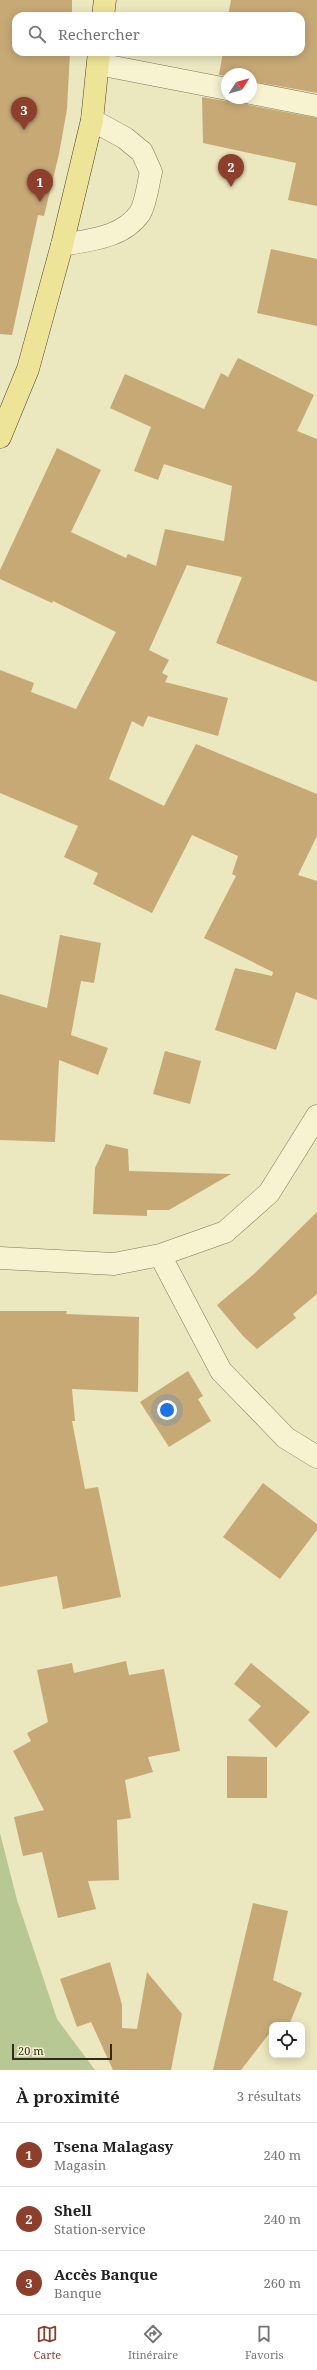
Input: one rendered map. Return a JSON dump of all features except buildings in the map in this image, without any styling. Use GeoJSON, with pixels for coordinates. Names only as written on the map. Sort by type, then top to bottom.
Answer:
{"type":"FeatureCollection","features":[{"type":"Feature","properties":{"kind":"main road"},"geometry":{"type":"LineString","coordinates":[[104,12],[105,0]]}},
{"type":"Feature","properties":{"kind":"main road"},"geometry":{"type":"LineString","coordinates":[[0,437],[28,369],[62,245],[92,120],[98,58]]}},
{"type":"Feature","properties":{"kind":"street"},"geometry":{"type":"LineString","coordinates":[[98,58],[221,88]]}},
{"type":"Feature","properties":{"kind":"street"},"geometry":{"type":"LineString","coordinates":[[257,94],[317,106]]}},
{"type":"Feature","properties":{"kind":"street"},"geometry":{"type":"LineString","coordinates":[[62,245],[112,235],[126,227],[140,213],[152,172],[142,152],[125,138],[92,120]]}},
{"type":"Feature","properties":{"kind":"street"},"geometry":{"type":"LineString","coordinates":[[0,1258],[114,1264],[160,1255],[225,1232],[269,1193],[317,1116]]}},
{"type":"Feature","properties":{"kind":"street"},"geometry":{"type":"LineString","coordinates":[[160,1255],[221,1371],[286,1438],[317,1456]]}},
{"type":"Feature","properties":{"kind":"green space"},"geometry":{"type":"Polygon","coordinates":[[[0,1833],[17,1900],[57,2019],[95,2070],[0,2070],[0,1833]]]}},
{"type":"Feature","properties":{"kind":"place","name":"Accès Banque"},"geometry":{"type":"Point","coordinates":[24,130]}},
{"type":"Feature","properties":{"kind":"place","name":"Shell"},"geometry":{"type":"Point","coordinates":[231,187]}},
{"type":"Feature","properties":{"kind":"place","name":"Tsena Malagasy"},"geometry":{"type":"Point","coordinates":[40,202]}}]}
